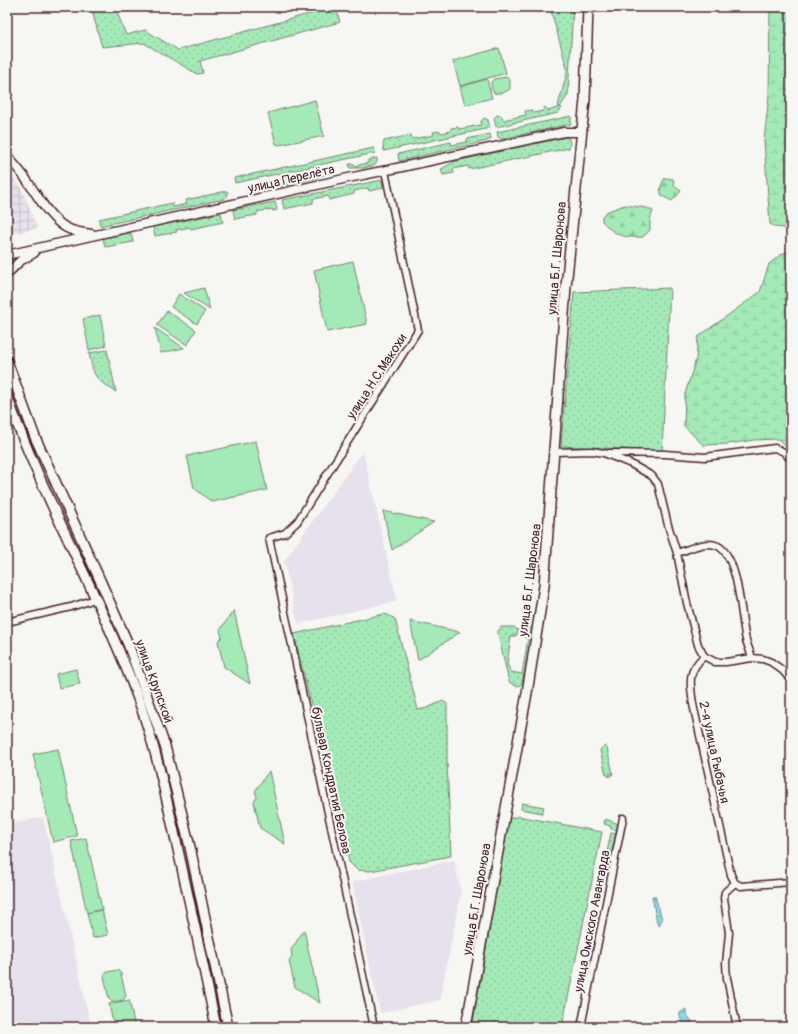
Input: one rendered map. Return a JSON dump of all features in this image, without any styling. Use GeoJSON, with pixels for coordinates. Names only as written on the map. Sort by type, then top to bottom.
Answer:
{"type":"FeatureCollection","features":[{"type":"Feature","properties":{"kind":"main road","name":"улица Б.Г. Шаронова"},"geometry":{"type":"LineString","coordinates":[[466,1027],[542,605],[550,519],[566,287],[586,82],[588,7]]}},
{"type":"Feature","properties":{"kind":"main road","name":"улица Крупской"},"geometry":{"type":"LineString","coordinates":[[7,361],[35,436],[131,651],[165,746],[190,847],[228,1027]]}},
{"type":"Feature","properties":{"kind":"main road","name":"улица Крупской"},"geometry":{"type":"LineString","coordinates":[[7,396],[24,442],[118,649],[140,703],[154,748],[194,921],[216,1027]]}},
{"type":"Feature","properties":{"kind":"street","name":"улица Перелёта"},"geometry":{"type":"LineString","coordinates":[[7,255],[48,247],[341,179],[385,171],[564,132],[581,132]]}},
{"type":"Feature","properties":{"kind":"street"},"geometry":{"type":"LineString","coordinates":[[7,156],[23,175],[54,218],[65,227],[73,231],[97,235]]}},
{"type":"Feature","properties":{"kind":"street","name":"улица Н.С.Макохи"},"geometry":{"type":"LineString","coordinates":[[269,538],[285,533],[297,522],[418,330],[385,171]]}},
{"type":"Feature","properties":{"kind":"street"},"geometry":{"type":"LineString","coordinates":[[7,274],[20,261],[31,254],[48,247]]}},
{"type":"Feature","properties":{"kind":"street"},"geometry":{"type":"LineString","coordinates":[[554,452],[592,451],[604,453],[665,454],[705,457],[775,448],[784,452],[791,460]]}},
{"type":"Feature","properties":{"kind":"street"},"geometry":{"type":"LineString","coordinates":[[604,453],[645,471],[652,476],[658,484],[668,526],[678,553],[687,602],[698,645],[704,656],[715,662],[752,658],[762,659],[771,662],[782,670],[791,680]]}},
{"type":"Feature","properties":{"kind":"street","name":"бульвар Кондратия Белова"},"geometry":{"type":"LineString","coordinates":[[269,538],[374,1027]]}},
{"type":"Feature","properties":{"kind":"street"},"geometry":{"type":"LineString","coordinates":[[678,553],[703,544],[719,546],[726,552],[732,562],[735,574],[745,637],[752,658]]}},
{"type":"Feature","properties":{"kind":"street"},"geometry":{"type":"LineString","coordinates":[[7,622],[71,608],[106,593]]}},
{"type":"Feature","properties":{"kind":"street","name":"2-я улица Рыбачья"},"geometry":{"type":"LineString","coordinates":[[704,656],[696,663],[692,672],[691,684],[693,704],[731,876],[735,883]]}},
{"type":"Feature","properties":{"kind":"street","name":"улица Омского Авангарда"},"geometry":{"type":"LineString","coordinates":[[581,1027],[623,818]]}},
{"type":"Feature","properties":{"kind":"street"},"geometry":{"type":"LineString","coordinates":[[737,1027],[727,978],[726,964],[729,933],[724,898],[725,892],[735,883],[740,886],[791,882]]}},
{"type":"Feature","properties":{"kind":"shaded area"},"geometry":{"type":"Polygon","coordinates":[[[7,170],[21,187],[37,228],[7,235],[7,170]]]}},
{"type":"Feature","properties":{"kind":"shaded area"},"geometry":{"type":"Polygon","coordinates":[[[363,451],[397,601],[298,624],[284,561],[363,451]]]}},
{"type":"Feature","properties":{"kind":"shaded area"},"geometry":{"type":"Polygon","coordinates":[[[43,817],[91,1027],[7,1027],[7,825],[43,817]]]}},
{"type":"Feature","properties":{"kind":"shaded area"},"geometry":{"type":"Polygon","coordinates":[[[454,860],[461,892],[440,1000],[380,1013],[352,882],[454,860]]]}},
{"type":"Feature","properties":{"kind":"green space"},"geometry":{"type":"Polygon","coordinates":[[[91,7],[115,7],[126,35],[145,30],[178,50],[316,12],[314,7],[336,7],[340,22],[200,61],[203,73],[197,74],[144,43],[102,47],[91,7]]]}},
{"type":"Feature","properties":{"kind":"green space"},"geometry":{"type":"Polygon","coordinates":[[[550,7],[573,7],[568,95],[560,107],[558,106],[567,68],[550,7]]]}},
{"type":"Feature","properties":{"kind":"green space"},"geometry":{"type":"Polygon","coordinates":[[[770,7],[791,7],[791,229],[776,227],[770,224],[764,141],[769,95],[770,7]]]}},
{"type":"Feature","properties":{"kind":"green space"},"geometry":{"type":"Polygon","coordinates":[[[499,48],[506,73],[460,86],[453,61],[499,48]]]}},
{"type":"Feature","properties":{"kind":"green space"},"geometry":{"type":"Polygon","coordinates":[[[506,77],[510,80],[510,89],[503,92],[494,93],[491,82],[494,79],[506,77]]]}},
{"type":"Feature","properties":{"kind":"green space"},"geometry":{"type":"Polygon","coordinates":[[[487,79],[492,98],[465,105],[460,87],[487,79]]]}},
{"type":"Feature","properties":{"kind":"green space"},"geometry":{"type":"Polygon","coordinates":[[[315,100],[324,136],[279,145],[276,144],[268,113],[315,100]]]}},
{"type":"Feature","properties":{"kind":"green space"},"geometry":{"type":"Polygon","coordinates":[[[545,107],[548,111],[560,107],[562,108],[558,113],[496,127],[494,118],[497,115],[502,116],[503,120],[526,115],[525,111],[532,110],[533,113],[543,111],[545,107]]]}},
{"type":"Feature","properties":{"kind":"green space"},"geometry":{"type":"Polygon","coordinates":[[[571,116],[571,124],[501,139],[498,137],[497,132],[571,116]]]}},
{"type":"Feature","properties":{"kind":"green space"},"geometry":{"type":"Polygon","coordinates":[[[484,118],[488,120],[490,128],[384,151],[384,141],[411,135],[412,139],[434,135],[433,132],[440,131],[441,133],[451,131],[451,128],[458,127],[459,129],[481,125],[481,121],[484,118]]]}},
{"type":"Feature","properties":{"kind":"green space"},"geometry":{"type":"Polygon","coordinates":[[[490,134],[491,139],[487,141],[399,161],[398,154],[451,142],[452,145],[467,142],[467,139],[490,134]]]}},
{"type":"Feature","properties":{"kind":"green space"},"geometry":{"type":"Polygon","coordinates":[[[566,137],[569,139],[569,148],[469,169],[468,166],[453,169],[454,173],[443,175],[441,169],[456,161],[566,137]]]}},
{"type":"Feature","properties":{"kind":"green space"},"geometry":{"type":"Polygon","coordinates":[[[374,148],[375,153],[235,183],[234,178],[374,148]]]}},
{"type":"Feature","properties":{"kind":"green space"},"geometry":{"type":"Polygon","coordinates":[[[377,158],[375,165],[364,168],[350,168],[349,164],[353,164],[354,166],[368,163],[368,160],[377,158]]]}},
{"type":"Feature","properties":{"kind":"green space"},"geometry":{"type":"Polygon","coordinates":[[[329,169],[330,172],[317,178],[278,187],[277,180],[289,178],[290,180],[306,177],[306,174],[329,169]]]}},
{"type":"Feature","properties":{"kind":"green space"},"geometry":{"type":"Polygon","coordinates":[[[665,178],[673,179],[675,187],[681,191],[672,201],[662,196],[661,193],[662,182],[665,178]]]}},
{"type":"Feature","properties":{"kind":"green space"},"geometry":{"type":"Polygon","coordinates":[[[382,180],[383,188],[369,191],[368,188],[354,191],[354,194],[329,200],[328,196],[313,199],[313,203],[284,209],[282,200],[382,180]]]}},
{"type":"Feature","properties":{"kind":"green space"},"geometry":{"type":"Polygon","coordinates":[[[270,182],[272,189],[255,189],[255,185],[270,182]]]}},
{"type":"Feature","properties":{"kind":"green space"},"geometry":{"type":"Polygon","coordinates":[[[227,191],[228,194],[224,199],[100,226],[99,219],[172,203],[173,207],[187,204],[186,200],[227,191]]]}},
{"type":"Feature","properties":{"kind":"green space"},"geometry":{"type":"Polygon","coordinates":[[[275,202],[277,210],[273,211],[272,209],[257,212],[257,215],[235,219],[233,210],[275,202]]]}},
{"type":"Feature","properties":{"kind":"green space"},"geometry":{"type":"Polygon","coordinates":[[[625,205],[647,208],[653,211],[650,219],[650,230],[643,237],[620,235],[611,230],[602,221],[602,216],[608,211],[625,205]]]}},
{"type":"Feature","properties":{"kind":"green space"},"geometry":{"type":"Polygon","coordinates":[[[221,213],[223,222],[191,229],[190,227],[176,230],[177,232],[155,236],[153,227],[221,213]]]}},
{"type":"Feature","properties":{"kind":"green space"},"geometry":{"type":"Polygon","coordinates":[[[131,233],[133,242],[105,247],[103,238],[131,233]]]}},
{"type":"Feature","properties":{"kind":"green space"},"geometry":{"type":"Polygon","coordinates":[[[791,249],[791,451],[778,439],[703,445],[684,426],[685,394],[696,359],[698,337],[760,292],[769,264],[791,249]]]}},
{"type":"Feature","properties":{"kind":"green space"},"geometry":{"type":"Polygon","coordinates":[[[353,261],[367,324],[327,332],[314,270],[353,261]]]}},
{"type":"Feature","properties":{"kind":"green space"},"geometry":{"type":"Polygon","coordinates":[[[204,288],[210,310],[184,293],[204,288]]]}},
{"type":"Feature","properties":{"kind":"green space"},"geometry":{"type":"Polygon","coordinates":[[[670,288],[662,451],[561,446],[574,292],[670,288]]]}},
{"type":"Feature","properties":{"kind":"green space"},"geometry":{"type":"Polygon","coordinates":[[[179,294],[205,311],[197,324],[171,307],[179,294]]]}},
{"type":"Feature","properties":{"kind":"green space"},"geometry":{"type":"Polygon","coordinates":[[[167,311],[196,330],[187,345],[157,325],[167,311]]]}},
{"type":"Feature","properties":{"kind":"green space"},"geometry":{"type":"Polygon","coordinates":[[[100,315],[106,346],[89,350],[83,319],[100,315]]]}},
{"type":"Feature","properties":{"kind":"green space"},"geometry":{"type":"Polygon","coordinates":[[[155,328],[184,348],[161,353],[155,328]]]}},
{"type":"Feature","properties":{"kind":"green space"},"geometry":{"type":"Polygon","coordinates":[[[107,350],[116,392],[96,377],[89,353],[107,350]]]}},
{"type":"Feature","properties":{"kind":"green space"},"geometry":{"type":"Polygon","coordinates":[[[256,441],[267,490],[212,502],[194,488],[187,456],[256,441]]]}},
{"type":"Feature","properties":{"kind":"green space"},"geometry":{"type":"Polygon","coordinates":[[[383,511],[434,522],[392,550],[383,511]]]}},
{"type":"Feature","properties":{"kind":"green space"},"geometry":{"type":"Polygon","coordinates":[[[234,610],[250,684],[224,667],[218,641],[222,637],[220,630],[234,610]]]}},
{"type":"Feature","properties":{"kind":"green space"},"geometry":{"type":"Polygon","coordinates":[[[384,614],[395,619],[418,710],[443,701],[447,704],[447,761],[451,856],[370,871],[357,870],[349,862],[294,634],[384,614]]]}},
{"type":"Feature","properties":{"kind":"green space"},"geometry":{"type":"Polygon","coordinates":[[[410,621],[460,632],[418,660],[410,621]]]}},
{"type":"Feature","properties":{"kind":"green space"},"geometry":{"type":"Polygon","coordinates":[[[501,627],[514,627],[518,630],[517,635],[511,636],[507,664],[511,672],[522,674],[528,639],[524,637],[525,630],[527,627],[533,628],[528,661],[521,685],[516,686],[509,682],[498,634],[501,627]]]}},
{"type":"Feature","properties":{"kind":"green space"},"geometry":{"type":"Polygon","coordinates":[[[76,669],[80,684],[59,688],[56,674],[76,669]]]}},
{"type":"Feature","properties":{"kind":"green space"},"geometry":{"type":"Polygon","coordinates":[[[604,746],[607,748],[613,774],[609,777],[606,774],[600,750],[604,746]]]}},
{"type":"Feature","properties":{"kind":"green space"},"geometry":{"type":"Polygon","coordinates":[[[58,749],[77,836],[53,842],[33,754],[58,749]]]}},
{"type":"Feature","properties":{"kind":"green space"},"geometry":{"type":"Polygon","coordinates":[[[269,771],[285,844],[260,828],[254,802],[257,797],[255,791],[269,771]]]}},
{"type":"Feature","properties":{"kind":"green space"},"geometry":{"type":"Polygon","coordinates":[[[522,803],[544,807],[542,813],[521,809],[522,803]]]}},
{"type":"Feature","properties":{"kind":"green space"},"geometry":{"type":"Polygon","coordinates":[[[518,816],[602,832],[562,1027],[472,1027],[509,819],[518,816]]]}},
{"type":"Feature","properties":{"kind":"green space"},"geometry":{"type":"Polygon","coordinates":[[[605,819],[616,823],[618,826],[617,830],[611,829],[610,826],[604,824],[605,819]]]}},
{"type":"Feature","properties":{"kind":"green space"},"geometry":{"type":"Polygon","coordinates":[[[611,833],[616,834],[612,853],[607,852],[611,833]]]}},
{"type":"Feature","properties":{"kind":"green space"},"geometry":{"type":"Polygon","coordinates":[[[86,838],[102,909],[87,913],[71,841],[86,838]]]}},
{"type":"Feature","properties":{"kind":"green space"},"geometry":{"type":"Polygon","coordinates":[[[102,910],[108,935],[93,938],[87,913],[102,910]]]}},
{"type":"Feature","properties":{"kind":"green space"},"geometry":{"type":"Polygon","coordinates":[[[593,922],[599,923],[596,934],[591,933],[593,922]]]}},
{"type":"Feature","properties":{"kind":"green space"},"geometry":{"type":"Polygon","coordinates":[[[304,930],[320,1003],[295,987],[289,961],[292,957],[291,950],[304,930]]]}},
{"type":"Feature","properties":{"kind":"green space"},"geometry":{"type":"Polygon","coordinates":[[[118,970],[121,974],[126,996],[123,1000],[112,1002],[109,999],[104,976],[107,972],[118,970]]]}},
{"type":"Feature","properties":{"kind":"green space"},"geometry":{"type":"Polygon","coordinates":[[[582,979],[587,980],[585,991],[579,990],[582,979]]]}},
{"type":"Feature","properties":{"kind":"green space"},"geometry":{"type":"Polygon","coordinates":[[[129,1000],[135,1027],[114,1027],[109,1004],[129,1000]]]}},
{"type":"Feature","properties":{"kind":"water"},"geometry":{"type":"Polygon","coordinates":[[[652,896],[655,896],[662,919],[659,926],[657,923],[652,896]]]}},
{"type":"Feature","properties":{"kind":"water"},"geometry":{"type":"Polygon","coordinates":[[[686,1009],[686,1014],[694,1027],[685,1027],[681,1019],[680,1013],[686,1009]]]}}]}
